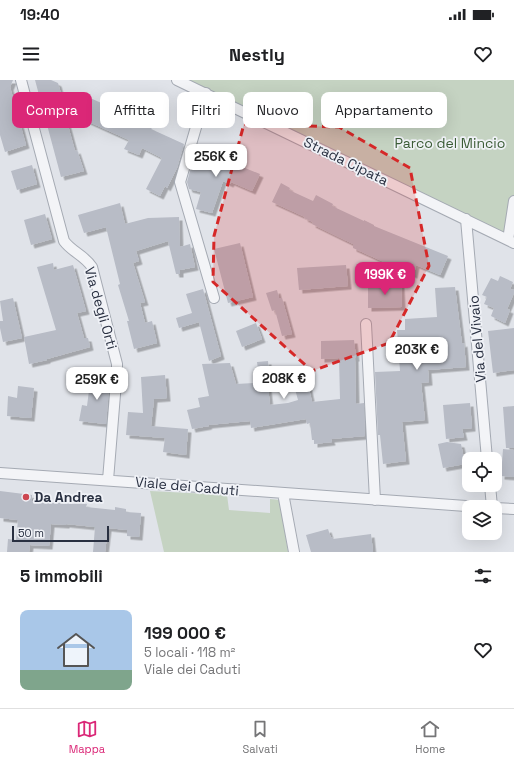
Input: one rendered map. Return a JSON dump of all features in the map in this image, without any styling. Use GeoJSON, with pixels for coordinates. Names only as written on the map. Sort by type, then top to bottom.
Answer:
{"type":"FeatureCollection","features":[{"type":"Feature","properties":{"kind":"street","name":"Via degli Orti"},"geometry":{"type":"LineString","coordinates":[[21,80],[64,241],[73,251],[84,257],[92,267],[117,364],[108,480]]}},
{"type":"Feature","properties":{"kind":"street","name":"Strada Cipata"},"geometry":{"type":"LineString","coordinates":[[177,80],[202,92]]}},
{"type":"Feature","properties":{"kind":"street","name":"Strada Cipata"},"geometry":{"type":"LineString","coordinates":[[235,108],[511,241]]}},
{"type":"Feature","properties":{"kind":"street"},"geometry":{"type":"LineString","coordinates":[[196,128],[180,182],[214,298]]}},
{"type":"Feature","properties":{"kind":"street"},"geometry":{"type":"LineString","coordinates":[[511,241],[514,201]]}},
{"type":"Feature","properties":{"kind":"street","name":"Via del Vivaio"},"geometry":{"type":"LineString","coordinates":[[466,219],[486,452]]}},
{"type":"Feature","properties":{"kind":"street"},"geometry":{"type":"LineString","coordinates":[[366,324],[375,500]]}},
{"type":"Feature","properties":{"kind":"street","name":"Viale dei Caduti"},"geometry":{"type":"LineString","coordinates":[[0,473],[462,506]]}},
{"type":"Feature","properties":{"kind":"street"},"geometry":{"type":"LineString","coordinates":[[283,493],[294,552]]}},
{"type":"Feature","properties":{"kind":"street"},"geometry":{"type":"LineString","coordinates":[[502,509],[514,510]]}},
{"type":"Feature","properties":{"kind":"highlighted area"},"geometry":{"type":"Polygon","coordinates":[[[244,124],[339,127],[410,168],[429,266],[389,343],[312,371],[213,282],[214,236],[244,124]]]}},
{"type":"Feature","properties":{"kind":"green space","name":"Parco del Mincio"},"geometry":{"type":"Polygon","coordinates":[[[177,80],[514,80],[514,244],[276,128],[313,128],[313,92],[243,92],[243,112],[235,108],[235,92],[202,92],[177,80]]]}},
{"type":"Feature","properties":{"kind":"green space"},"geometry":{"type":"Polygon","coordinates":[[[150,491],[227,495],[229,510],[270,513],[270,499],[280,500],[288,552],[164,552],[150,491]]]}},
{"type":"Feature","properties":{"kind":"building"},"geometry":{"type":"Polygon","coordinates":[[[0,80],[13,80],[10,87],[12,94],[12,128],[21,128],[26,145],[5,152],[0,135],[0,80]]]}},
{"type":"Feature","properties":{"kind":"building"},"geometry":{"type":"Polygon","coordinates":[[[35,80],[51,80],[58,83],[60,92],[38,92],[35,80]]]}},
{"type":"Feature","properties":{"kind":"building"},"geometry":{"type":"Polygon","coordinates":[[[92,99],[100,102],[100,127],[92,123],[92,99]]]}},
{"type":"Feature","properties":{"kind":"building"},"geometry":{"type":"Polygon","coordinates":[[[48,128],[69,128],[75,151],[77,150],[84,171],[61,177],[48,128]]]}},
{"type":"Feature","properties":{"kind":"building"},"geometry":{"type":"Polygon","coordinates":[[[102,128],[152,128],[151,129],[184,144],[177,168],[167,188],[165,186],[160,196],[146,189],[162,158],[142,148],[139,155],[124,149],[129,140],[102,128]]]}},
{"type":"Feature","properties":{"kind":"building"},"geometry":{"type":"Polygon","coordinates":[[[196,149],[260,174],[252,191],[231,182],[230,184],[223,181],[212,213],[196,209],[201,192],[189,189],[187,182],[196,149]]]}},
{"type":"Feature","properties":{"kind":"building"},"geometry":{"type":"Polygon","coordinates":[[[32,165],[37,184],[17,190],[11,171],[32,165]]]}},
{"type":"Feature","properties":{"kind":"building"},"geometry":{"type":"Polygon","coordinates":[[[281,183],[290,188],[289,190],[313,201],[316,195],[333,204],[332,206],[374,226],[448,256],[440,275],[416,265],[414,275],[376,264],[384,262],[353,248],[353,244],[312,224],[313,222],[304,218],[305,217],[272,202],[281,183]]]}},
{"type":"Feature","properties":{"kind":"building"},"geometry":{"type":"Polygon","coordinates":[[[120,203],[125,224],[148,218],[179,217],[180,247],[190,244],[195,267],[180,270],[180,274],[176,274],[168,241],[136,251],[139,261],[133,263],[145,302],[140,303],[145,323],[152,321],[157,343],[134,349],[127,321],[129,321],[118,285],[120,284],[106,227],[84,233],[78,215],[120,203]]]}},
{"type":"Feature","properties":{"kind":"building"},"geometry":{"type":"Polygon","coordinates":[[[45,214],[52,239],[31,245],[24,220],[45,214]]]}},
{"type":"Feature","properties":{"kind":"building"},"geometry":{"type":"Polygon","coordinates":[[[240,243],[253,297],[228,303],[214,249],[240,243]]]}},
{"type":"Feature","properties":{"kind":"building"},"geometry":{"type":"Polygon","coordinates":[[[53,263],[54,270],[73,265],[86,311],[77,313],[84,338],[88,338],[90,347],[29,364],[24,337],[56,330],[37,267],[53,263]]]}},
{"type":"Feature","properties":{"kind":"building"},"geometry":{"type":"Polygon","coordinates":[[[346,265],[348,286],[299,290],[297,268],[346,265]]]}},
{"type":"Feature","properties":{"kind":"building"},"geometry":{"type":"Polygon","coordinates":[[[500,276],[513,282],[510,289],[514,290],[507,309],[510,310],[505,323],[491,316],[494,308],[484,304],[487,297],[482,295],[491,278],[498,281],[500,276]]]}},
{"type":"Feature","properties":{"kind":"building"},"geometry":{"type":"Polygon","coordinates":[[[401,284],[402,307],[368,308],[368,285],[401,284]]]}},
{"type":"Feature","properties":{"kind":"building"},"geometry":{"type":"Polygon","coordinates":[[[455,287],[462,344],[464,343],[466,367],[428,370],[429,382],[421,383],[425,420],[402,422],[406,461],[383,464],[380,435],[378,435],[375,372],[400,371],[397,330],[405,330],[405,319],[437,317],[435,288],[455,287]]]}},
{"type":"Feature","properties":{"kind":"building"},"geometry":{"type":"Polygon","coordinates":[[[203,289],[221,356],[209,361],[199,322],[179,328],[176,318],[192,313],[186,294],[203,289]]]}},
{"type":"Feature","properties":{"kind":"building"},"geometry":{"type":"Polygon","coordinates":[[[277,290],[279,298],[282,298],[292,334],[282,336],[275,310],[272,311],[266,293],[277,290]]]}},
{"type":"Feature","properties":{"kind":"building"},"geometry":{"type":"Polygon","coordinates":[[[13,298],[22,338],[3,342],[0,328],[0,321],[3,321],[0,301],[13,298]]]}},
{"type":"Feature","properties":{"kind":"building"},"geometry":{"type":"Polygon","coordinates":[[[256,323],[262,339],[242,347],[236,331],[256,323]]]}},
{"type":"Feature","properties":{"kind":"building"},"geometry":{"type":"Polygon","coordinates":[[[514,328],[514,370],[493,373],[488,331],[514,328]]]}},
{"type":"Feature","properties":{"kind":"building"},"geometry":{"type":"Polygon","coordinates":[[[354,340],[356,358],[356,404],[364,403],[365,436],[331,439],[332,442],[314,444],[314,440],[312,440],[310,423],[307,424],[306,419],[251,428],[250,421],[208,425],[209,426],[192,429],[187,410],[200,407],[198,398],[209,396],[202,364],[230,363],[236,384],[254,383],[253,377],[259,377],[257,362],[268,361],[270,405],[298,400],[292,378],[306,375],[312,402],[340,399],[339,358],[321,359],[321,341],[354,340]]]}},
{"type":"Feature","properties":{"kind":"building"},"geometry":{"type":"Polygon","coordinates":[[[91,375],[110,377],[106,424],[79,421],[82,405],[87,406],[91,375]]]}},
{"type":"Feature","properties":{"kind":"building"},"geometry":{"type":"Polygon","coordinates":[[[165,375],[167,398],[154,399],[151,426],[188,429],[186,455],[163,452],[165,438],[126,435],[128,412],[143,413],[141,377],[165,375]]]}},
{"type":"Feature","properties":{"kind":"building"},"geometry":{"type":"Polygon","coordinates":[[[18,386],[34,388],[31,418],[7,416],[8,396],[17,398],[18,386]]]}},
{"type":"Feature","properties":{"kind":"building"},"geometry":{"type":"Polygon","coordinates":[[[470,403],[472,428],[462,429],[464,437],[446,439],[443,405],[470,403]]]}},
{"type":"Feature","properties":{"kind":"building"},"geometry":{"type":"Polygon","coordinates":[[[514,406],[514,448],[506,448],[503,407],[514,406]]]}},
{"type":"Feature","properties":{"kind":"building"},"geometry":{"type":"Polygon","coordinates":[[[447,442],[461,444],[463,452],[462,465],[443,468],[438,444],[447,442]]]}},
{"type":"Feature","properties":{"kind":"building"},"geometry":{"type":"Polygon","coordinates":[[[503,449],[514,450],[514,477],[502,476],[503,449]]]}},
{"type":"Feature","properties":{"kind":"building"},"geometry":{"type":"Polygon","coordinates":[[[0,491],[32,495],[32,501],[74,504],[75,502],[87,504],[86,507],[115,510],[115,507],[126,509],[126,512],[141,513],[139,537],[127,536],[127,530],[108,528],[105,552],[93,552],[95,527],[51,524],[49,546],[30,545],[29,552],[7,552],[8,539],[16,540],[18,520],[0,518],[0,491]]]}},
{"type":"Feature","properties":{"kind":"building"},"geometry":{"type":"Polygon","coordinates":[[[328,529],[331,538],[333,537],[333,539],[371,534],[373,552],[311,552],[306,535],[328,529]]]}},
{"type":"Feature","properties":{"kind":"place","name":"Da Andrea"},"geometry":{"type":"Point","coordinates":[26,497]}}]}
